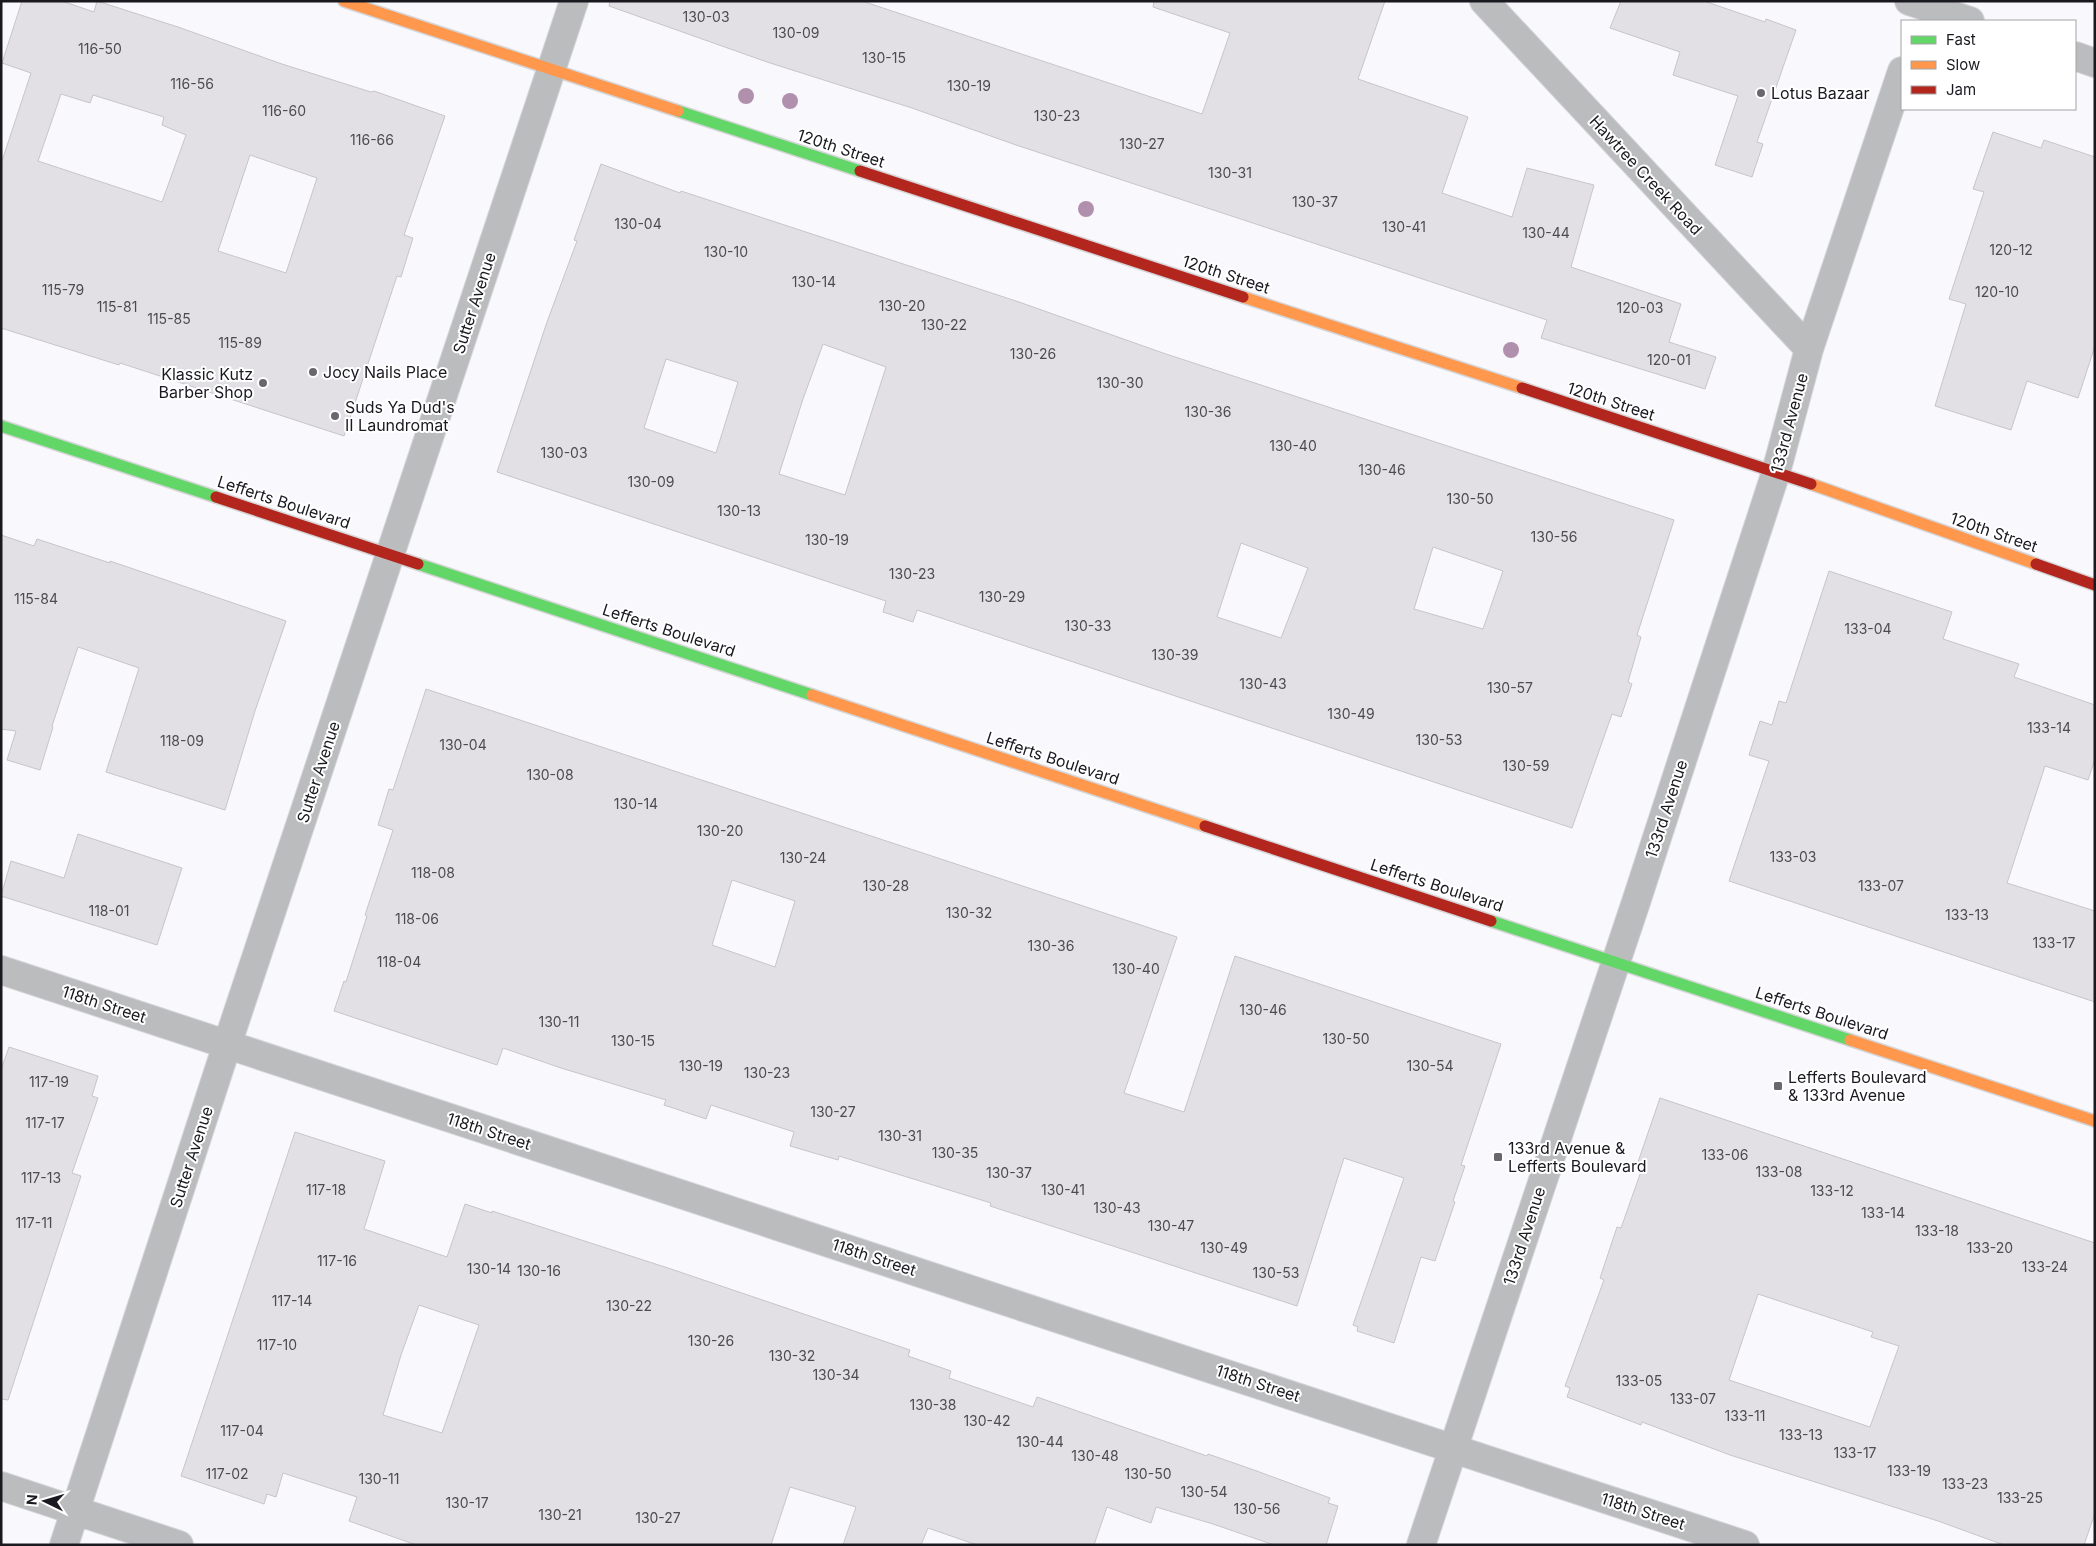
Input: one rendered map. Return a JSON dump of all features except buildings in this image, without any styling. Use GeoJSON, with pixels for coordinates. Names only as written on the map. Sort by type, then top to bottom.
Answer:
{"type":"FeatureCollection","features":[{"type":"Feature","properties":{"kind":"main road","name":"120th Street"},"geometry":{"type":"LineString","coordinates":[[344,1],[1776,472],[2095,585]]}},
{"type":"Feature","properties":{"kind":"main road","name":"Lefferts Boulevard"},"geometry":{"type":"LineString","coordinates":[[1,426],[2095,1120]]}},
{"type":"Feature","properties":{"kind":"street","name":"Sutter Avenue"},"geometry":{"type":"LineString","coordinates":[[64,1545],[227,1045],[574,1]]}},
{"type":"Feature","properties":{"kind":"street","name":"Hawtree Creek Road"},"geometry":{"type":"LineString","coordinates":[[1484,1],[1809,349]]}},
{"type":"Feature","properties":{"kind":"street"},"geometry":{"type":"LineString","coordinates":[[1920,7],[1966,20]]}},
{"type":"Feature","properties":{"kind":"street"},"geometry":{"type":"LineString","coordinates":[[2076,56],[2095,63]]}},
{"type":"Feature","properties":{"kind":"street","name":"133rd Avenue"},"geometry":{"type":"LineString","coordinates":[[1421,1545],[1616,961],[1776,472],[1809,349],[1901,74]]}},
{"type":"Feature","properties":{"kind":"street","name":"118th Street"},"geometry":{"type":"LineString","coordinates":[[1,970],[1746,1545]]}},
{"type":"Feature","properties":{"kind":"street"},"geometry":{"type":"LineString","coordinates":[[1,1486],[179,1545]]}},
{"type":"Feature","properties":{"kind":"traffic: fast"},"geometry":{"type":"LineString","coordinates":[[678,111],[860,171]]}},
{"type":"Feature","properties":{"kind":"traffic: fast"},"geometry":{"type":"LineString","coordinates":[[1,426],[216,497]]}},
{"type":"Feature","properties":{"kind":"traffic: fast"},"geometry":{"type":"LineString","coordinates":[[418,564],[812,695]]}},
{"type":"Feature","properties":{"kind":"traffic: fast"},"geometry":{"type":"LineString","coordinates":[[1491,921],[1850,1040]]}},
{"type":"Feature","properties":{"kind":"traffic: slow"},"geometry":{"type":"LineString","coordinates":[[344,1],[678,111]]}},
{"type":"Feature","properties":{"kind":"traffic: slow"},"geometry":{"type":"LineString","coordinates":[[1243,297],[1522,388]]}},
{"type":"Feature","properties":{"kind":"traffic: slow"},"geometry":{"type":"LineString","coordinates":[[1811,484],[2036,564]]}},
{"type":"Feature","properties":{"kind":"traffic: slow"},"geometry":{"type":"LineString","coordinates":[[812,695],[1205,826]]}},
{"type":"Feature","properties":{"kind":"traffic: slow"},"geometry":{"type":"LineString","coordinates":[[1850,1040],[2095,1121]]}},
{"type":"Feature","properties":{"kind":"traffic: jam"},"geometry":{"type":"LineString","coordinates":[[860,171],[1243,297]]}},
{"type":"Feature","properties":{"kind":"traffic: jam"},"geometry":{"type":"LineString","coordinates":[[1522,388],[1811,484]]}},
{"type":"Feature","properties":{"kind":"traffic: jam"},"geometry":{"type":"LineString","coordinates":[[216,497],[418,564]]}},
{"type":"Feature","properties":{"kind":"traffic: jam"},"geometry":{"type":"LineString","coordinates":[[2036,564],[2095,585]]}},
{"type":"Feature","properties":{"kind":"traffic: jam"},"geometry":{"type":"LineString","coordinates":[[1205,826],[1491,921]]}},
{"type":"Feature","properties":{"kind":"place","name":"Lotus Bazaar"},"geometry":{"type":"Point","coordinates":[1761,93]}},
{"type":"Feature","properties":{"kind":"place","name":"Jocy Nails Place"},"geometry":{"type":"Point","coordinates":[313,372]}},
{"type":"Feature","properties":{"kind":"place","name":"Klassic Kutz Barber Shop"},"geometry":{"type":"Point","coordinates":[263,383]}},
{"type":"Feature","properties":{"kind":"place","name":"Suds Ya Dud's II Laundromat"},"geometry":{"type":"Point","coordinates":[335,416]}},
{"type":"Feature","properties":{"kind":"place","name":"Lefferts Boulevard & 133rd Avenue"},"geometry":{"type":"Point","coordinates":[1778,1086]}},
{"type":"Feature","properties":{"kind":"place","name":"133rd Avenue & Lefferts Boulevard"},"geometry":{"type":"Point","coordinates":[1498,1157]}}]}
